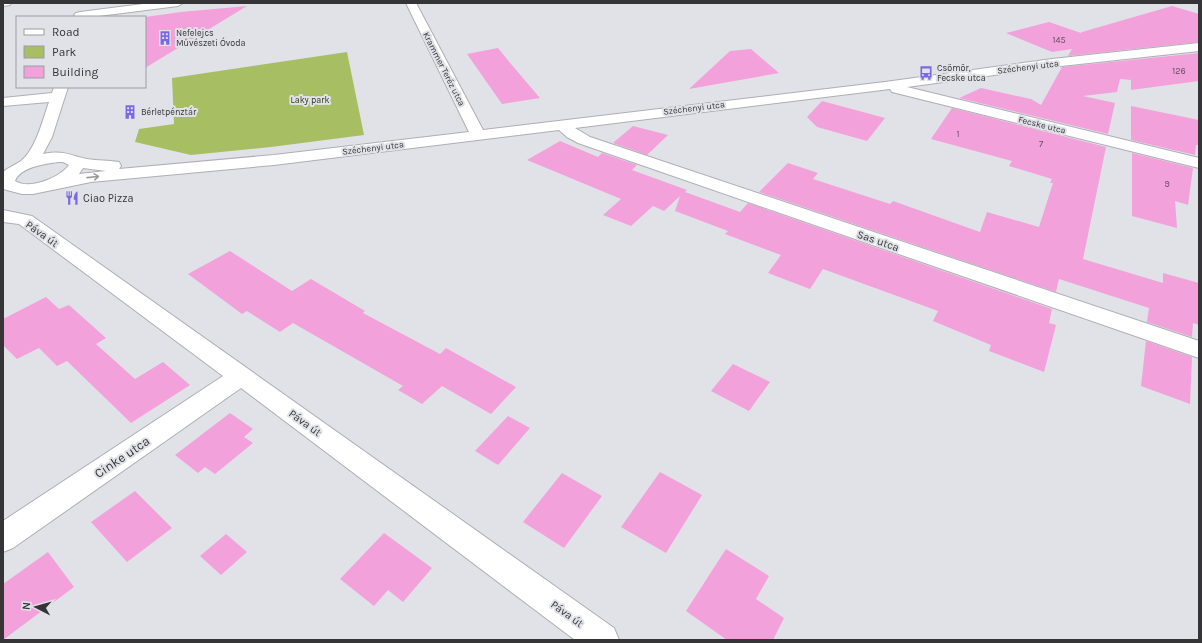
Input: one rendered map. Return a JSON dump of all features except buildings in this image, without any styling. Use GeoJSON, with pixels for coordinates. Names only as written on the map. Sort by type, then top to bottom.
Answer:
{"type":"FeatureCollection","features":[{"type":"Feature","properties":{"kind":"street"},"geometry":{"type":"LineString","coordinates":[[84,3],[80,16],[178,3]]}},
{"type":"Feature","properties":{"kind":"street","name":"Krammer Teréz utca"},"geometry":{"type":"LineString","coordinates":[[411,3],[478,135]]}},
{"type":"Feature","properties":{"kind":"street","name":"Széchenyi utca"},"geometry":{"type":"LineString","coordinates":[[47,185],[91,177],[274,160],[885,86],[1052,63],[1199,47]]}},
{"type":"Feature","properties":{"kind":"street","name":"Fecske utca"},"geometry":{"type":"LineString","coordinates":[[885,86],[1199,163]]}},
{"type":"Feature","properties":{"kind":"street"},"geometry":{"type":"LineString","coordinates":[[3,102],[59,92],[48,127],[40,146],[10,179],[21,189],[47,185]]}},
{"type":"Feature","properties":{"kind":"street","name":"Sas utca"},"geometry":{"type":"LineString","coordinates":[[562,124],[572,134],[584,140],[1199,350]]}},
{"type":"Feature","properties":{"kind":"street"},"geometry":{"type":"LineString","coordinates":[[3,206],[71,174],[77,165],[57,143],[48,127]]}},
{"type":"Feature","properties":{"kind":"street","name":"Széchenyi utca"},"geometry":{"type":"LineString","coordinates":[[10,179],[47,158],[113,166],[190,169]]}},
{"type":"Feature","properties":{"kind":"street","name":"Páva út"},"geometry":{"type":"LineString","coordinates":[[3,216],[25,220],[602,640]]}},
{"type":"Feature","properties":{"kind":"street","name":"Cinke utca"},"geometry":{"type":"LineString","coordinates":[[3,538],[241,376]]}},
{"type":"Feature","properties":{"kind":"green space","name":"Laky park"},"geometry":{"type":"Polygon","coordinates":[[[347,52],[364,135],[271,147],[191,155],[135,142],[139,129],[174,124],[172,78],[347,52]]]}},
{"type":"Feature","properties":{"kind":"place","name":"Nefelejcs Művészeti Óvoda"},"geometry":{"type":"Point","coordinates":[165,38]}},
{"type":"Feature","properties":{"kind":"place","name":"Csömör, Fecske utca"},"geometry":{"type":"Point","coordinates":[926,73]}},
{"type":"Feature","properties":{"kind":"place","name":"Bérletpénztár"},"geometry":{"type":"Point","coordinates":[130,112]}},
{"type":"Feature","properties":{"kind":"place","name":"Ciao Pizza"},"geometry":{"type":"Point","coordinates":[72,198]}}]}
